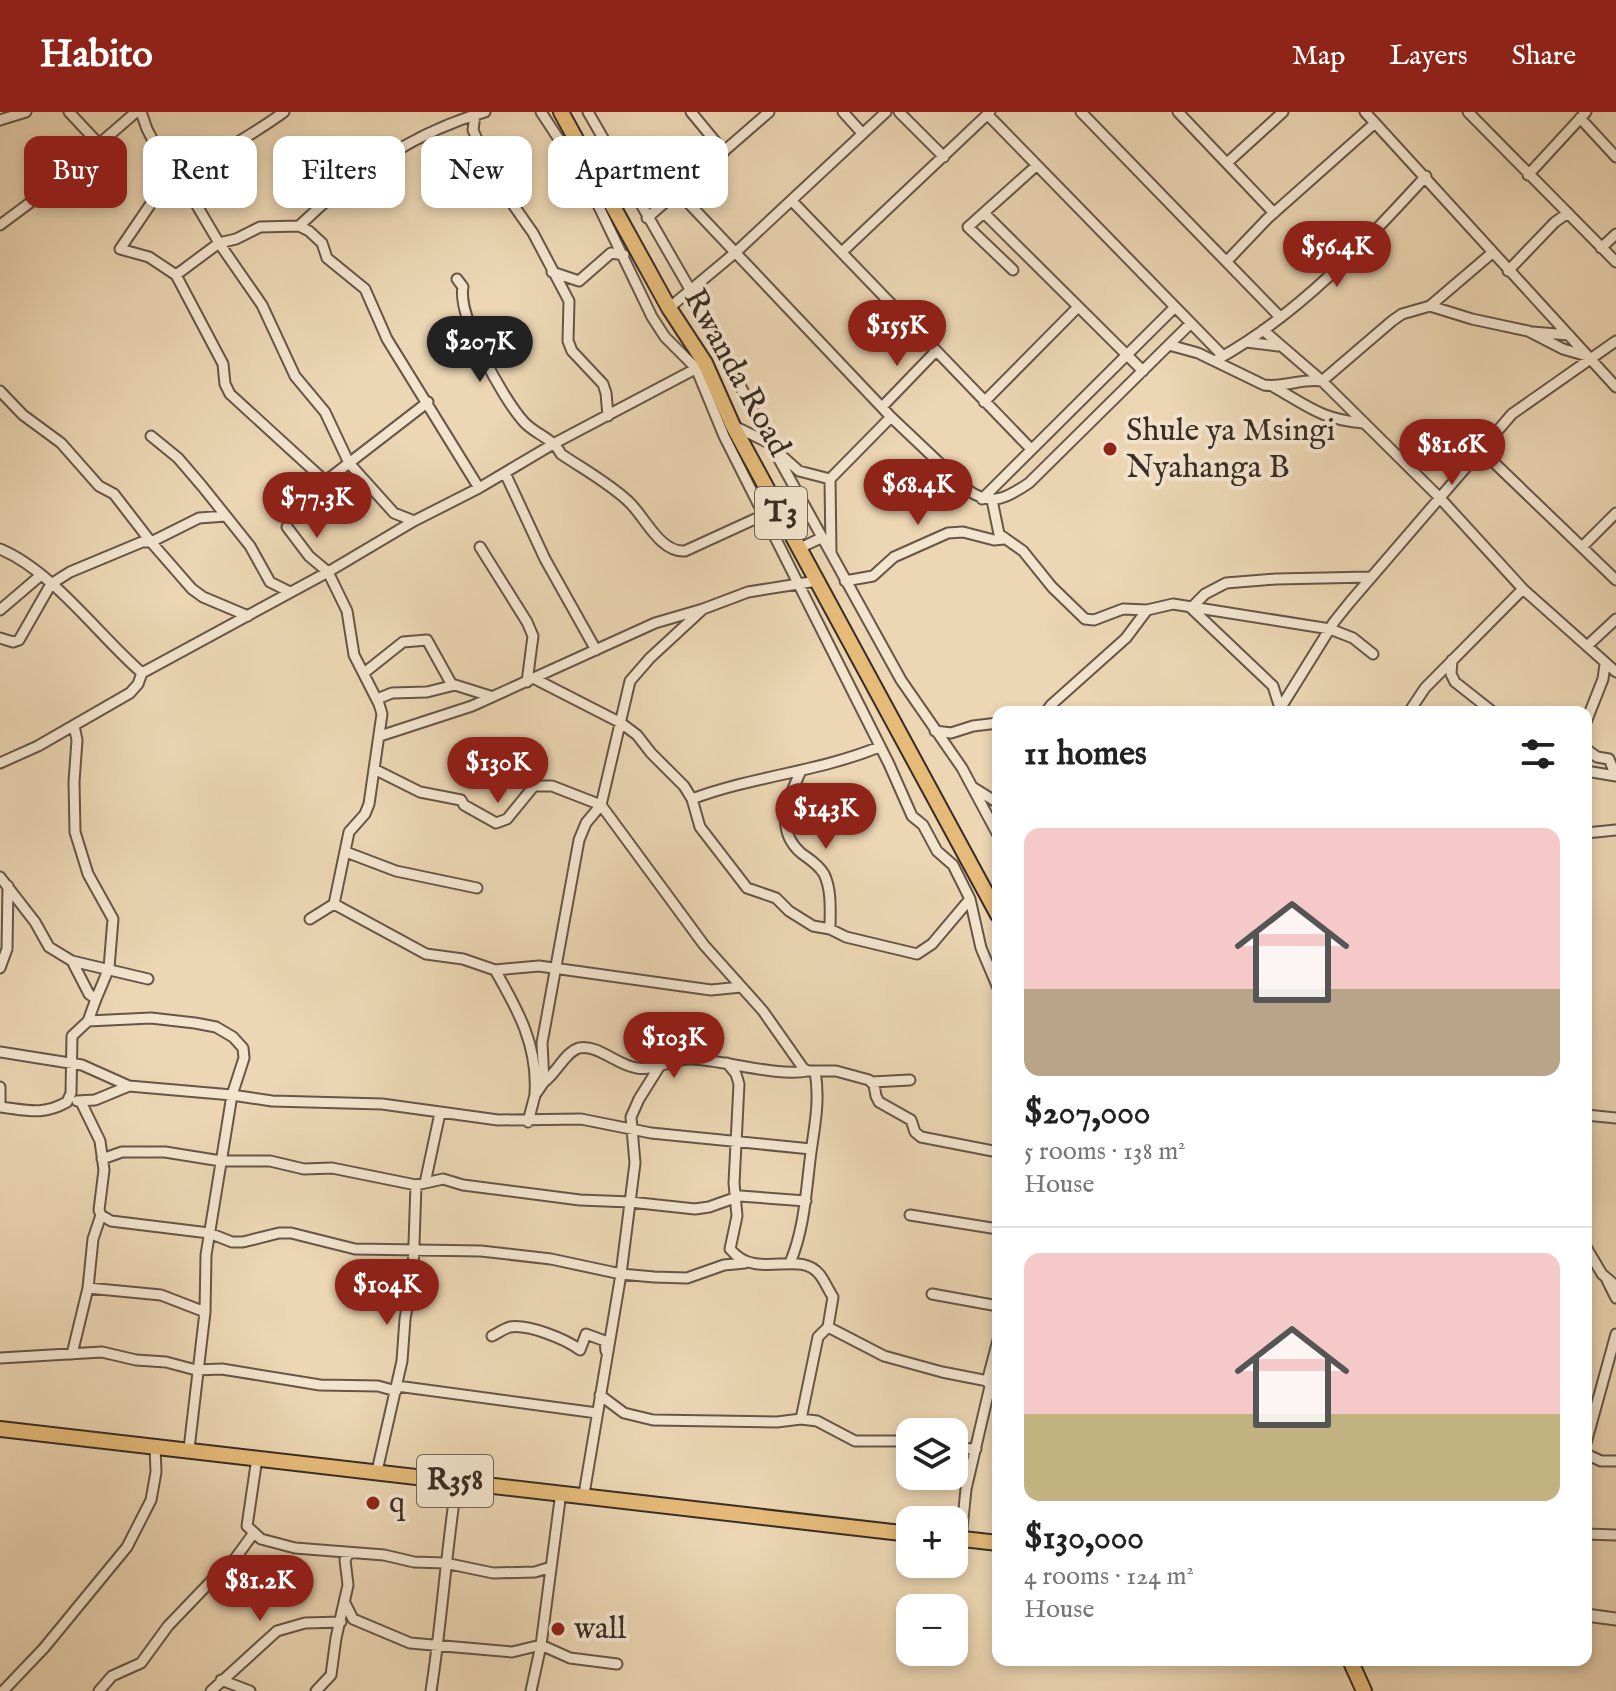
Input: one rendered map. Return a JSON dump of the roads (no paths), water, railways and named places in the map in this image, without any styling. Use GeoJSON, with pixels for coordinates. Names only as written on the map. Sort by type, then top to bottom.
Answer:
{"type":"FeatureCollection","features":[{"type":"Feature","properties":{"kind":"main road","name":"Rwanda Road"},"geometry":{"type":"LineString","coordinates":[[561,112],[992,904]]}},
{"type":"Feature","properties":{"kind":"main road","name":"R358"},"geometry":{"type":"LineString","coordinates":[[0,1429],[896,1532]]}},
{"type":"Feature","properties":{"kind":"main road"},"geometry":{"type":"LineString","coordinates":[[968,1540],[992,1542]]}},
{"type":"Feature","properties":{"kind":"main road"},"geometry":{"type":"LineString","coordinates":[[1353,1666],[1364,1691]]}},
{"type":"Feature","properties":{"kind":"street"},"geometry":{"type":"LineString","coordinates":[[0,120],[26,112]]}},
{"type":"Feature","properties":{"kind":"street"},"geometry":{"type":"LineString","coordinates":[[69,112],[92,136]]}},
{"type":"Feature","properties":{"kind":"street"},"geometry":{"type":"LineString","coordinates":[[109,136],[139,112],[151,136]]}},
{"type":"Feature","properties":{"kind":"street"},"geometry":{"type":"LineString","coordinates":[[250,136],[284,112]]}},
{"type":"Feature","properties":{"kind":"street"},"geometry":{"type":"LineString","coordinates":[[541,112],[582,174],[658,328],[701,366],[724,436],[766,514],[912,816],[923,825],[937,851],[952,862],[970,899],[981,948],[992,974]]}},
{"type":"Feature","properties":{"kind":"street"},"geometry":{"type":"LineString","coordinates":[[588,112],[691,291],[831,557],[901,680],[962,768],[992,824]]}},
{"type":"Feature","properties":{"kind":"street"},"geometry":{"type":"LineString","coordinates":[[691,112],[711,136]]}},
{"type":"Feature","properties":{"kind":"street"},"geometry":{"type":"LineString","coordinates":[[728,148],[769,112]]}},
{"type":"Feature","properties":{"kind":"street"},"geometry":{"type":"LineString","coordinates":[[843,112],[862,133]]}},
{"type":"Feature","properties":{"kind":"street"},"geometry":{"type":"LineString","coordinates":[[669,308],[736,252],[886,112]]}},
{"type":"Feature","properties":{"kind":"street"},"geometry":{"type":"LineString","coordinates":[[899,112],[944,157]]}},
{"type":"Feature","properties":{"kind":"street"},"geometry":{"type":"LineString","coordinates":[[1081,112],[1280,317]]}},
{"type":"Feature","properties":{"kind":"street"},"geometry":{"type":"LineString","coordinates":[[1178,112],[1274,213]]}},
{"type":"Feature","properties":{"kind":"street"},"geometry":{"type":"LineString","coordinates":[[1365,112],[1616,387]]}},
{"type":"Feature","properties":{"kind":"street"},"geometry":{"type":"LineString","coordinates":[[1468,112],[1616,262]]}},
{"type":"Feature","properties":{"kind":"street"},"geometry":{"type":"LineString","coordinates":[[842,252],[988,113],[1219,358]]}},
{"type":"Feature","properties":{"kind":"street"},"geometry":{"type":"LineString","coordinates":[[1227,163],[1276,114]]}},
{"type":"Feature","properties":{"kind":"street"},"geometry":{"type":"LineString","coordinates":[[299,226],[376,162],[405,144],[471,115],[473,130],[488,167],[533,233],[569,301],[566,335],[569,346],[603,384],[608,416]]}},
{"type":"Feature","properties":{"kind":"street"},"geometry":{"type":"LineString","coordinates":[[1528,175],[1583,115],[1616,157]]}},
{"type":"Feature","properties":{"kind":"street"},"geometry":{"type":"LineString","coordinates":[[1227,261],[1274,213],[1375,123]]}},
{"type":"Feature","properties":{"kind":"street"},"geometry":{"type":"LineString","coordinates":[[1013,270],[968,227],[1036,166]]}},
{"type":"Feature","properties":{"kind":"street"},"geometry":{"type":"LineString","coordinates":[[1219,358],[1280,317],[1371,237],[1426,176]]}},
{"type":"Feature","properties":{"kind":"street"},"geometry":{"type":"LineString","coordinates":[[792,201],[1031,449]]}},
{"type":"Feature","properties":{"kind":"street"},"geometry":{"type":"LineString","coordinates":[[0,225],[24,207]]}},
{"type":"Feature","properties":{"kind":"street"},"geometry":{"type":"LineString","coordinates":[[148,208],[120,249],[149,257],[176,275],[223,364],[225,384],[230,394],[324,480],[428,402]]}},
{"type":"Feature","properties":{"kind":"street"},"geometry":{"type":"LineString","coordinates":[[198,208],[262,305],[295,376],[325,412],[349,463],[394,513],[414,521]]}},
{"type":"Feature","properties":{"kind":"street"},"geometry":{"type":"LineString","coordinates":[[647,218],[660,208]]}},
{"type":"Feature","properties":{"kind":"street"},"geometry":{"type":"LineString","coordinates":[[693,208],[891,417],[968,490],[987,499],[1003,499],[1029,483],[1190,324]]}},
{"type":"Feature","properties":{"kind":"street"},"geometry":{"type":"LineString","coordinates":[[984,213],[1143,371]]}},
{"type":"Feature","properties":{"kind":"street"},"geometry":{"type":"LineString","coordinates":[[1508,271],[1549,227],[1568,213]]}},
{"type":"Feature","properties":{"kind":"street"},"geometry":{"type":"LineString","coordinates":[[176,275],[219,243],[265,226],[299,226],[322,243],[327,258],[365,289],[387,339],[479,488]]}},
{"type":"Feature","properties":{"kind":"street"},"geometry":{"type":"LineString","coordinates":[[1601,248],[1616,234]]}},
{"type":"Feature","properties":{"kind":"street"},"geometry":{"type":"LineString","coordinates":[[552,272],[579,281],[611,253],[624,255]]}},
{"type":"Feature","properties":{"kind":"street"},"geometry":{"type":"LineString","coordinates":[[1274,387],[1305,380],[1322,381],[1392,321],[1402,314],[1430,306],[1492,253]]}},
{"type":"Feature","properties":{"kind":"street"},"geometry":{"type":"LineString","coordinates":[[457,279],[463,287],[460,298],[478,344],[498,383],[528,426],[555,443],[561,454],[629,502],[651,530],[677,552],[766,514]]}},
{"type":"Feature","properties":{"kind":"street"},"geometry":{"type":"LineString","coordinates":[[1430,306],[1528,331],[1569,335]]}},
{"type":"Feature","properties":{"kind":"street"},"geometry":{"type":"LineString","coordinates":[[984,402],[1078,307]]}},
{"type":"Feature","properties":{"kind":"street"},"geometry":{"type":"LineString","coordinates":[[987,499],[1031,449],[1174,308]]}},
{"type":"Feature","properties":{"kind":"street"},"geometry":{"type":"LineString","coordinates":[[1263,330],[1322,381],[1439,497],[1523,589],[1616,672]]}},
{"type":"Feature","properties":{"kind":"street"},"geometry":{"type":"LineString","coordinates":[[1528,331],[1563,349],[1591,357]]}},
{"type":"Feature","properties":{"kind":"street"},"geometry":{"type":"LineString","coordinates":[[1282,706],[1330,629],[1370,577],[1518,409],[1616,341]]}},
{"type":"Feature","properties":{"kind":"street"},"geometry":{"type":"LineString","coordinates":[[1246,342],[1278,346]]}},
{"type":"Feature","properties":{"kind":"street"},"geometry":{"type":"LineString","coordinates":[[1169,345],[1219,358],[1320,414],[1341,421],[1363,423]]}},
{"type":"Feature","properties":{"kind":"street"},"geometry":{"type":"LineString","coordinates":[[882,407],[936,351]]}},
{"type":"Feature","properties":{"kind":"street"},"geometry":{"type":"LineString","coordinates":[[0,763],[38,746],[130,693],[142,673],[555,443],[701,366]]}},
{"type":"Feature","properties":{"kind":"street"},"geometry":{"type":"LineString","coordinates":[[0,391],[23,415],[61,443],[99,486],[114,494],[151,542],[199,595],[248,616]]}},
{"type":"Feature","properties":{"kind":"street"},"geometry":{"type":"LineString","coordinates":[[831,557],[830,479],[891,417]]}},
{"type":"Feature","properties":{"kind":"street"},"geometry":{"type":"LineString","coordinates":[[733,426],[770,443],[799,471],[830,479]]}},
{"type":"Feature","properties":{"kind":"street"},"geometry":{"type":"LineString","coordinates":[[151,436],[178,458],[226,516],[250,546],[270,582],[290,592]]}},
{"type":"Feature","properties":{"kind":"street"},"geometry":{"type":"LineString","coordinates":[[1482,451],[1616,580]]}},
{"type":"Feature","properties":{"kind":"street"},"geometry":{"type":"LineString","coordinates":[[505,473],[545,559],[596,650]]}},
{"type":"Feature","properties":{"kind":"street"},"geometry":{"type":"LineString","coordinates":[[987,499],[995,524],[1004,539],[1023,551],[1052,587],[1085,619],[1094,620],[1123,609],[1147,610],[1173,604],[1330,629],[1353,638],[1373,654]]}},
{"type":"Feature","properties":{"kind":"street"},"geometry":{"type":"LineString","coordinates":[[1582,547],[1616,513]]}},
{"type":"Feature","properties":{"kind":"street"},"geometry":{"type":"LineString","coordinates":[[0,638],[13,642],[19,640],[51,584],[70,572],[142,542],[151,542],[199,518],[226,516]]}},
{"type":"Feature","properties":{"kind":"street"},"geometry":{"type":"LineString","coordinates":[[287,527],[309,556],[328,572],[347,611],[354,655],[382,714],[369,804],[365,814],[349,832],[334,904],[310,919]]}},
{"type":"Feature","properties":{"kind":"street"},"geometry":{"type":"LineString","coordinates":[[845,581],[873,576],[894,557],[948,533],[963,532],[994,540],[1004,539]]}},
{"type":"Feature","properties":{"kind":"street"},"geometry":{"type":"LineString","coordinates":[[800,548],[821,538]]}},
{"type":"Feature","properties":{"kind":"street"},"geometry":{"type":"LineString","coordinates":[[480,547],[533,636],[531,680]]}},
{"type":"Feature","properties":{"kind":"street"},"geometry":{"type":"LineString","coordinates":[[0,549],[41,575],[142,673]]}},
{"type":"Feature","properties":{"kind":"street"},"geometry":{"type":"LineString","coordinates":[[0,610],[41,575]]}},
{"type":"Feature","properties":{"kind":"street"},"geometry":{"type":"LineString","coordinates":[[1191,608],[1205,594],[1226,583],[1370,577]]}},
{"type":"Feature","properties":{"kind":"street"},"geometry":{"type":"LineString","coordinates":[[380,736],[461,710],[655,623],[748,592],[817,581]]}},
{"type":"Feature","properties":{"kind":"street"},"geometry":{"type":"LineString","coordinates":[[1413,706],[1421,692],[1523,589]]}},
{"type":"Feature","properties":{"kind":"street"},"geometry":{"type":"LineString","coordinates":[[1191,608],[1270,683],[1278,706]]}},
{"type":"Feature","properties":{"kind":"street"},"geometry":{"type":"LineString","coordinates":[[544,1082],[542,1043],[579,840],[586,823],[601,805],[629,687],[635,673],[703,609]]}},
{"type":"Feature","properties":{"kind":"street"},"geometry":{"type":"LineString","coordinates":[[1050,706],[1126,638],[1147,610]]}},
{"type":"Feature","properties":{"kind":"street"},"geometry":{"type":"LineString","coordinates":[[1587,646],[1616,619]]}},
{"type":"Feature","properties":{"kind":"street"},"geometry":{"type":"LineString","coordinates":[[364,673],[403,642],[427,640],[452,685]]}},
{"type":"Feature","properties":{"kind":"street"},"geometry":{"type":"LineString","coordinates":[[1452,660],[1451,674],[1455,682],[1485,706]]}},
{"type":"Feature","properties":{"kind":"street"},"geometry":{"type":"LineString","coordinates":[[1592,707],[1603,679],[1605,664]]}},
{"type":"Feature","properties":{"kind":"street"},"geometry":{"type":"LineString","coordinates":[[531,680],[621,723],[637,735],[679,779],[692,799],[700,827],[744,885],[776,898],[809,925],[917,954],[932,944],[970,899]]}},
{"type":"Feature","properties":{"kind":"street"},"geometry":{"type":"LineString","coordinates":[[377,699],[392,693],[427,692],[452,685],[490,696]]}},
{"type":"Feature","properties":{"kind":"street"},"geometry":{"type":"LineString","coordinates":[[934,731],[951,733],[992,724]]}},
{"type":"Feature","properties":{"kind":"street"},"geometry":{"type":"LineString","coordinates":[[70,1099],[72,1036],[88,1021],[109,968],[113,919],[88,874],[73,822],[77,748],[74,726]]}},
{"type":"Feature","properties":{"kind":"street"},"geometry":{"type":"LineString","coordinates":[[692,799],[726,787],[840,762],[879,747]]}},
{"type":"Feature","properties":{"kind":"street"},"geometry":{"type":"LineString","coordinates":[[1592,753],[1609,759],[1616,776],[1592,772]]}},
{"type":"Feature","properties":{"kind":"street"},"geometry":{"type":"LineString","coordinates":[[374,769],[420,792],[461,800],[464,805],[496,823],[507,819],[534,786],[552,786],[601,805],[704,945],[763,1011],[793,1057],[812,1071],[818,1093],[816,1132],[811,1149],[801,1238],[790,1263]]}},
{"type":"Feature","properties":{"kind":"street"},"geometry":{"type":"LineString","coordinates":[[800,773],[787,803],[785,820],[797,848],[814,862],[825,877],[829,893],[830,929]]}},
{"type":"Feature","properties":{"kind":"street"},"geometry":{"type":"LineString","coordinates":[[972,787],[992,799]]}},
{"type":"Feature","properties":{"kind":"street"},"geometry":{"type":"LineString","coordinates":[[1592,832],[1616,830]]}},
{"type":"Feature","properties":{"kind":"street"},"geometry":{"type":"LineString","coordinates":[[346,852],[396,871],[477,888]]}},
{"type":"Feature","properties":{"kind":"street"},"geometry":{"type":"LineString","coordinates":[[0,877],[38,927],[49,947],[72,961],[148,979]]}},
{"type":"Feature","properties":{"kind":"street"},"geometry":{"type":"LineString","coordinates":[[0,968],[7,949],[8,886]]}},
{"type":"Feature","properties":{"kind":"street"},"geometry":{"type":"LineString","coordinates":[[334,904],[426,954],[463,959],[495,970],[532,966],[711,990],[741,987]]}},
{"type":"Feature","properties":{"kind":"street"},"geometry":{"type":"LineString","coordinates":[[72,961],[89,994],[96,999]]}},
{"type":"Feature","properties":{"kind":"street"},"geometry":{"type":"LineString","coordinates":[[495,970],[529,1039],[536,1063],[535,1095],[528,1122]]}},
{"type":"Feature","properties":{"kind":"street"},"geometry":{"type":"LineString","coordinates":[[88,1021],[151,1018],[216,1027],[233,1037],[243,1048],[244,1058],[232,1095],[206,1255],[205,1312],[189,1449]]}},
{"type":"Feature","properties":{"kind":"street"},"geometry":{"type":"LineString","coordinates":[[535,1095],[572,1052],[581,1048],[631,1067],[659,1067],[689,1059],[787,1072],[841,1072],[872,1082],[910,1080]]}},
{"type":"Feature","properties":{"kind":"street"},"geometry":{"type":"LineString","coordinates":[[0,1052],[89,1068],[129,1086],[272,1101],[382,1104],[528,1122],[581,1119],[631,1130],[811,1149]]}},
{"type":"Feature","properties":{"kind":"street"},"geometry":{"type":"LineString","coordinates":[[727,1063],[738,1078],[737,1216],[730,1249],[745,1263]]}},
{"type":"Feature","properties":{"kind":"street"},"geometry":{"type":"LineString","coordinates":[[584,1494],[621,1274],[635,1163],[631,1130],[633,1110],[659,1067]]}},
{"type":"Feature","properties":{"kind":"street"},"geometry":{"type":"LineString","coordinates":[[872,1082],[879,1102],[911,1120],[915,1132],[921,1137],[992,1151]]}},
{"type":"Feature","properties":{"kind":"street"},"geometry":{"type":"LineString","coordinates":[[0,1087],[0,1107],[47,1112],[70,1099],[81,1102],[129,1086]]}},
{"type":"Feature","properties":{"kind":"street"},"geometry":{"type":"LineString","coordinates":[[72,1354],[88,1288],[93,1239],[101,1215],[104,1170],[97,1132],[81,1102]]}},
{"type":"Feature","properties":{"kind":"street"},"geometry":{"type":"LineString","coordinates":[[377,1471],[402,1361],[420,1184],[440,1113]]}},
{"type":"Feature","properties":{"kind":"street"},"geometry":{"type":"LineString","coordinates":[[1592,1116],[1616,1118]]}},
{"type":"Feature","properties":{"kind":"street"},"geometry":{"type":"LineString","coordinates":[[102,1159],[122,1152],[149,1151],[221,1161],[262,1160],[304,1169],[332,1168],[420,1184],[443,1179],[463,1185],[580,1200],[695,1209],[709,1207],[735,1196],[806,1201]]}},
{"type":"Feature","properties":{"kind":"street"},"geometry":{"type":"LineString","coordinates":[[101,1215],[111,1221],[209,1233],[232,1242],[291,1233],[340,1247],[481,1251],[551,1259],[621,1274],[684,1279],[724,1265],[745,1263],[768,1266],[790,1263],[811,1268],[822,1276],[833,1297],[828,1327],[818,1337],[801,1419]]}},
{"type":"Feature","properties":{"kind":"street"},"geometry":{"type":"LineString","coordinates":[[910,1215],[992,1228]]}},
{"type":"Feature","properties":{"kind":"street"},"geometry":{"type":"LineString","coordinates":[[1592,1255],[1612,1283],[1616,1298]]}},
{"type":"Feature","properties":{"kind":"street"},"geometry":{"type":"LineString","coordinates":[[88,1288],[161,1295],[205,1312]]}},
{"type":"Feature","properties":{"kind":"street"},"geometry":{"type":"LineString","coordinates":[[932,1294],[992,1305]]}},
{"type":"Feature","properties":{"kind":"street"},"geometry":{"type":"LineString","coordinates":[[492,1336],[507,1328],[520,1327],[566,1341],[580,1350],[586,1334],[605,1341],[606,1358]]}},
{"type":"Feature","properties":{"kind":"street"},"geometry":{"type":"LineString","coordinates":[[828,1327],[884,1356],[992,1382],[963,1506]]}},
{"type":"Feature","properties":{"kind":"street"},"geometry":{"type":"LineString","coordinates":[[1592,1421],[1616,1334]]}},
{"type":"Feature","properties":{"kind":"street"},"geometry":{"type":"LineString","coordinates":[[0,1358],[96,1351],[196,1370],[222,1369],[301,1382],[378,1386],[597,1413]]}},
{"type":"Feature","properties":{"kind":"street"},"geometry":{"type":"LineString","coordinates":[[600,1395],[624,1413],[653,1420],[777,1422],[801,1419],[817,1421],[855,1441],[896,1441]]}},
{"type":"Feature","properties":{"kind":"street"},"geometry":{"type":"LineString","coordinates":[[3,1690],[44,1648],[127,1547],[151,1500],[156,1472],[155,1446]]}},
{"type":"Feature","properties":{"kind":"street"},"geometry":{"type":"LineString","coordinates":[[968,1449],[976,1449]]}},
{"type":"Feature","properties":{"kind":"street"},"geometry":{"type":"LineString","coordinates":[[1592,1457],[1601,1461],[1616,1461]]}},
{"type":"Feature","properties":{"kind":"street"},"geometry":{"type":"LineString","coordinates":[[257,1458],[247,1523],[253,1534],[265,1541],[295,1548],[337,1551],[347,1556],[384,1555],[493,1573],[532,1573],[551,1567]]}},
{"type":"Feature","properties":{"kind":"street"},"geometry":{"type":"LineString","coordinates":[[431,1691],[457,1481]]}},
{"type":"Feature","properties":{"kind":"street"},"geometry":{"type":"LineString","coordinates":[[531,1691],[541,1645],[561,1492]]}},
{"type":"Feature","properties":{"kind":"street"},"geometry":{"type":"LineString","coordinates":[[99,1691],[112,1676],[141,1663],[168,1626],[229,1567],[253,1534]]}},
{"type":"Feature","properties":{"kind":"street"},"geometry":{"type":"LineString","coordinates":[[1592,1535],[1616,1535]]}},
{"type":"Feature","properties":{"kind":"street"},"geometry":{"type":"LineString","coordinates":[[316,1691],[331,1675],[348,1585],[347,1556]]}},
{"type":"Feature","properties":{"kind":"street"},"geometry":{"type":"LineString","coordinates":[[345,1603],[353,1619],[401,1640],[512,1652],[541,1645],[570,1658],[617,1664]]}},
{"type":"Feature","properties":{"kind":"street"},"geometry":{"type":"LineString","coordinates":[[1592,1616],[1616,1619]]}},
{"type":"Feature","properties":{"kind":"street"},"geometry":{"type":"LineString","coordinates":[[211,1691],[277,1631],[305,1623],[361,1624]]}},
{"type":"Feature","properties":{"kind":"street"},"geometry":{"type":"LineString","coordinates":[[221,1680],[250,1691]]}},
{"type":"Feature","properties":{"kind":"place","name":"Shule ya Msingi Nyahanga B"},"geometry":{"type":"Point","coordinates":[1110,449]}},
{"type":"Feature","properties":{"kind":"place","name":"q"},"geometry":{"type":"Point","coordinates":[373,1503]}},
{"type":"Feature","properties":{"kind":"place","name":"wall"},"geometry":{"type":"Point","coordinates":[558,1629]}}]}
